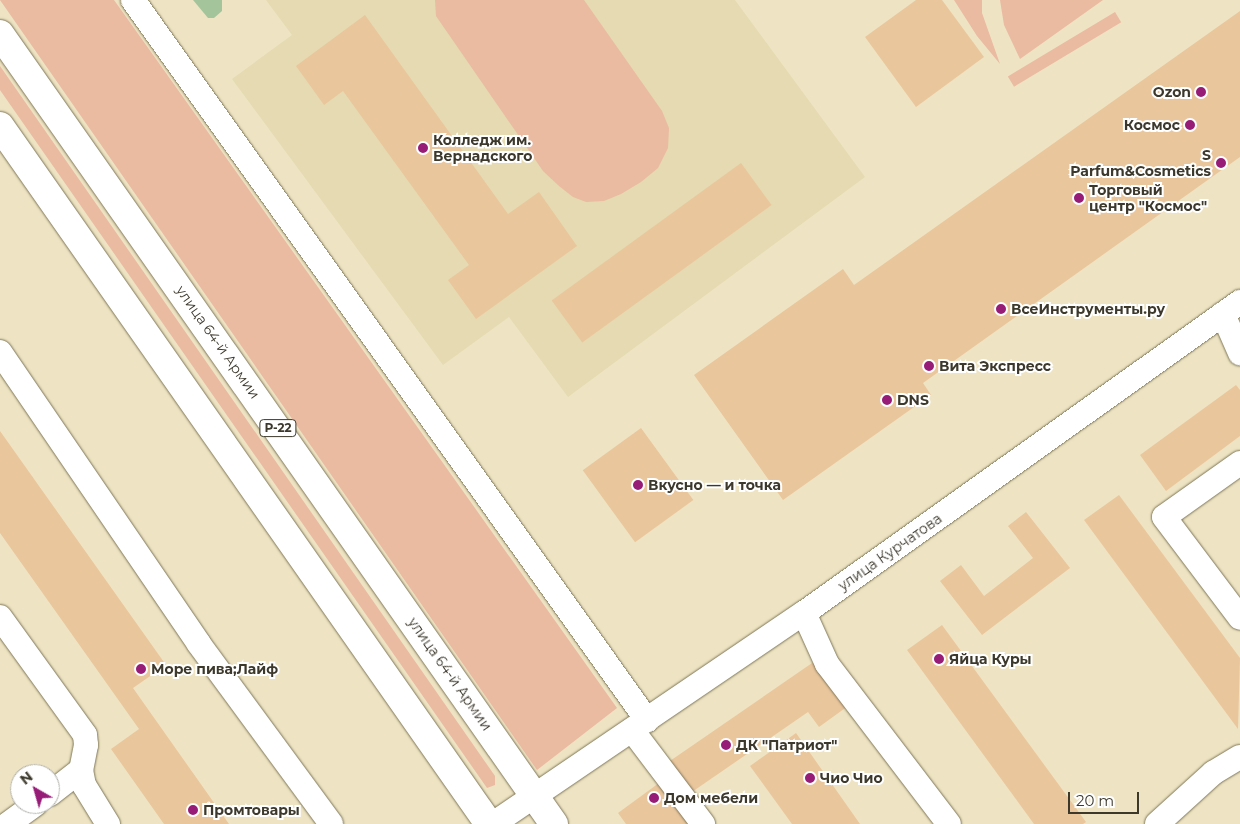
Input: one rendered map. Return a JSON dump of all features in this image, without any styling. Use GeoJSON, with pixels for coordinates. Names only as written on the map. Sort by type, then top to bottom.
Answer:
{"type":"FeatureCollection","features":[{"type":"Feature","properties":{"kind":"highway","name":"улица 64-й Армии"},"geometry":{"type":"LineString","coordinates":[[0,34],[554,824]]}},
{"type":"Feature","properties":{"kind":"highway"},"geometry":{"type":"LineString","coordinates":[[0,126],[489,824]]}},
{"type":"Feature","properties":{"kind":"street"},"geometry":{"type":"LineString","coordinates":[[133,0],[640,725],[703,824]]}},
{"type":"Feature","properties":{"kind":"street"},"geometry":{"type":"LineString","coordinates":[[1232,308],[1240,353]]}},
{"type":"Feature","properties":{"kind":"street","name":"улица Курчатова"},"geometry":{"type":"LineString","coordinates":[[493,824],[804,613],[1232,308]]}},
{"type":"Feature","properties":{"kind":"street"},"geometry":{"type":"LineString","coordinates":[[0,352],[199,644],[331,824]]}},
{"type":"Feature","properties":{"kind":"street"},"geometry":{"type":"LineString","coordinates":[[1240,463],[1164,517],[1240,618]]}},
{"type":"Feature","properties":{"kind":"street"},"geometry":{"type":"LineString","coordinates":[[804,613],[827,664],[946,823]]}},
{"type":"Feature","properties":{"kind":"street"},"geometry":{"type":"LineString","coordinates":[[0,617],[85,735],[86,746],[81,770],[84,785],[108,824]]}},
{"type":"Feature","properties":{"kind":"street"},"geometry":{"type":"LineString","coordinates":[[1157,824],[1213,773],[1240,757]]}},
{"type":"Feature","properties":{"kind":"street"},"geometry":{"type":"LineString","coordinates":[[60,786],[81,770]]}},
{"type":"Feature","properties":{"kind":"street"},"geometry":{"type":"LineString","coordinates":[[8,824],[22,814]]}},
{"type":"Feature","properties":{"kind":"shaded area"},"geometry":{"type":"Polygon","coordinates":[[[0,0],[114,0],[617,708],[537,770],[0,0]]]}},
{"type":"Feature","properties":{"kind":"shaded area"},"geometry":{"type":"Polygon","coordinates":[[[193,0],[222,0],[222,11],[214,18],[208,18],[193,0]]]}},
{"type":"Feature","properties":{"kind":"shaded area"},"geometry":{"type":"Polygon","coordinates":[[[266,0],[735,0],[865,177],[568,397],[509,317],[443,365],[232,79],[292,35],[266,0]]]}},
{"type":"Feature","properties":{"kind":"shaded area"},"geometry":{"type":"Polygon","coordinates":[[[435,0],[584,0],[662,111],[669,128],[668,148],[658,168],[641,182],[621,194],[604,201],[586,202],[573,197],[543,171],[436,16],[435,0]]]}},
{"type":"Feature","properties":{"kind":"shaded area"},"geometry":{"type":"Polygon","coordinates":[[[954,0],[982,0],[982,13],[1000,64],[977,36],[954,0]]]}},
{"type":"Feature","properties":{"kind":"shaded area"},"geometry":{"type":"Polygon","coordinates":[[[1000,0],[1103,0],[1020,59],[1004,25],[1000,0]]]}},
{"type":"Feature","properties":{"kind":"shaded area"},"geometry":{"type":"Polygon","coordinates":[[[1115,12],[1121,22],[1014,87],[1008,76],[1115,12]]]}},
{"type":"Feature","properties":{"kind":"shaded area"},"geometry":{"type":"Polygon","coordinates":[[[0,66],[495,776],[495,785],[487,788],[0,90],[0,66]]]}},
{"type":"Feature","properties":{"kind":"building"},"geometry":{"type":"Polygon","coordinates":[[[916,0],[942,0],[984,57],[916,107],[865,37],[916,0]]]}},
{"type":"Feature","properties":{"kind":"building"},"geometry":{"type":"Polygon","coordinates":[[[1240,11],[1240,157],[923,383],[931,395],[783,500],[694,375],[843,269],[854,285],[1240,11]]]}},
{"type":"Feature","properties":{"kind":"building","name":"Колледж им. Вернадского"},"geometry":{"type":"Polygon","coordinates":[[[365,15],[508,214],[539,192],[577,246],[476,319],[448,280],[469,265],[343,91],[324,105],[296,66],[365,15]]]}},
{"type":"Feature","properties":{"kind":"building"},"geometry":{"type":"Polygon","coordinates":[[[741,163],[772,205],[582,343],[552,301],[741,163]]]}},
{"type":"Feature","properties":{"kind":"building"},"geometry":{"type":"Polygon","coordinates":[[[1236,385],[1240,390],[1240,436],[1166,491],[1140,455],[1236,385]]]}},
{"type":"Feature","properties":{"kind":"building","name":"Вкусно — и точка"},"geometry":{"type":"Polygon","coordinates":[[[641,428],[693,500],[635,542],[583,470],[641,428]]]}},
{"type":"Feature","properties":{"kind":"building"},"geometry":{"type":"Polygon","coordinates":[[[0,431],[166,665],[133,688],[229,824],[164,824],[111,749],[139,729],[0,533],[0,431]]]}},
{"type":"Feature","properties":{"kind":"building"},"geometry":{"type":"Polygon","coordinates":[[[1119,495],[1240,658],[1238,729],[1084,520],[1119,495]]]}},
{"type":"Feature","properties":{"kind":"building"},"geometry":{"type":"Polygon","coordinates":[[[1026,512],[1070,568],[982,635],[940,581],[961,565],[984,596],[1033,558],[1008,526],[1026,512]]]}},
{"type":"Feature","properties":{"kind":"building"},"geometry":{"type":"Polygon","coordinates":[[[942,625],[1086,822],[1083,824],[1034,824],[907,650],[942,625]]]}},
{"type":"Feature","properties":{"kind":"building","name":"ДК \"Патриот\""},"geometry":{"type":"Polygon","coordinates":[[[815,661],[848,706],[819,727],[808,712],[689,794],[667,763],[815,661]]]}},
{"type":"Feature","properties":{"kind":"building"},"geometry":{"type":"Polygon","coordinates":[[[796,733],[860,824],[792,824],[750,766],[796,733]]]}},
{"type":"Feature","properties":{"kind":"building","name":"Дом мебели"},"geometry":{"type":"Polygon","coordinates":[[[659,783],[689,824],[626,824],[618,813],[659,783]]]}},
{"type":"Feature","properties":{"kind":"place","name":"Ozon"},"geometry":{"type":"Point","coordinates":[1201,92]}},
{"type":"Feature","properties":{"kind":"place","name":"Космос"},"geometry":{"type":"Point","coordinates":[1190,125]}},
{"type":"Feature","properties":{"kind":"place","name":"Колледж им. Вернадского"},"geometry":{"type":"Point","coordinates":[423,148]}},
{"type":"Feature","properties":{"kind":"place","name":"S Parfum&Cosmetics"},"geometry":{"type":"Point","coordinates":[1221,163]}},
{"type":"Feature","properties":{"kind":"place","name":"Торговый центр \"Космос\""},"geometry":{"type":"Point","coordinates":[1079,198]}},
{"type":"Feature","properties":{"kind":"place","name":"ВсеИнструменты.ру"},"geometry":{"type":"Point","coordinates":[1001,309]}},
{"type":"Feature","properties":{"kind":"place","name":"Вита Экспресс"},"geometry":{"type":"Point","coordinates":[929,366]}},
{"type":"Feature","properties":{"kind":"place","name":"DNS"},"geometry":{"type":"Point","coordinates":[887,400]}},
{"type":"Feature","properties":{"kind":"place","name":"Вкусно — и точка"},"geometry":{"type":"Point","coordinates":[638,485]}},
{"type":"Feature","properties":{"kind":"place","name":"Яйца Куры"},"geometry":{"type":"Point","coordinates":[939,659]}},
{"type":"Feature","properties":{"kind":"place","name":"Море пива;Лайф"},"geometry":{"type":"Point","coordinates":[141,669]}},
{"type":"Feature","properties":{"kind":"place","name":"ДК \"Патриот\""},"geometry":{"type":"Point","coordinates":[726,745]}},
{"type":"Feature","properties":{"kind":"place","name":"Чио Чио"},"geometry":{"type":"Point","coordinates":[810,778]}},
{"type":"Feature","properties":{"kind":"place","name":"Дом мебели"},"geometry":{"type":"Point","coordinates":[654,798]}},
{"type":"Feature","properties":{"kind":"place","name":"Промтовары"},"geometry":{"type":"Point","coordinates":[193,810]}}]}
